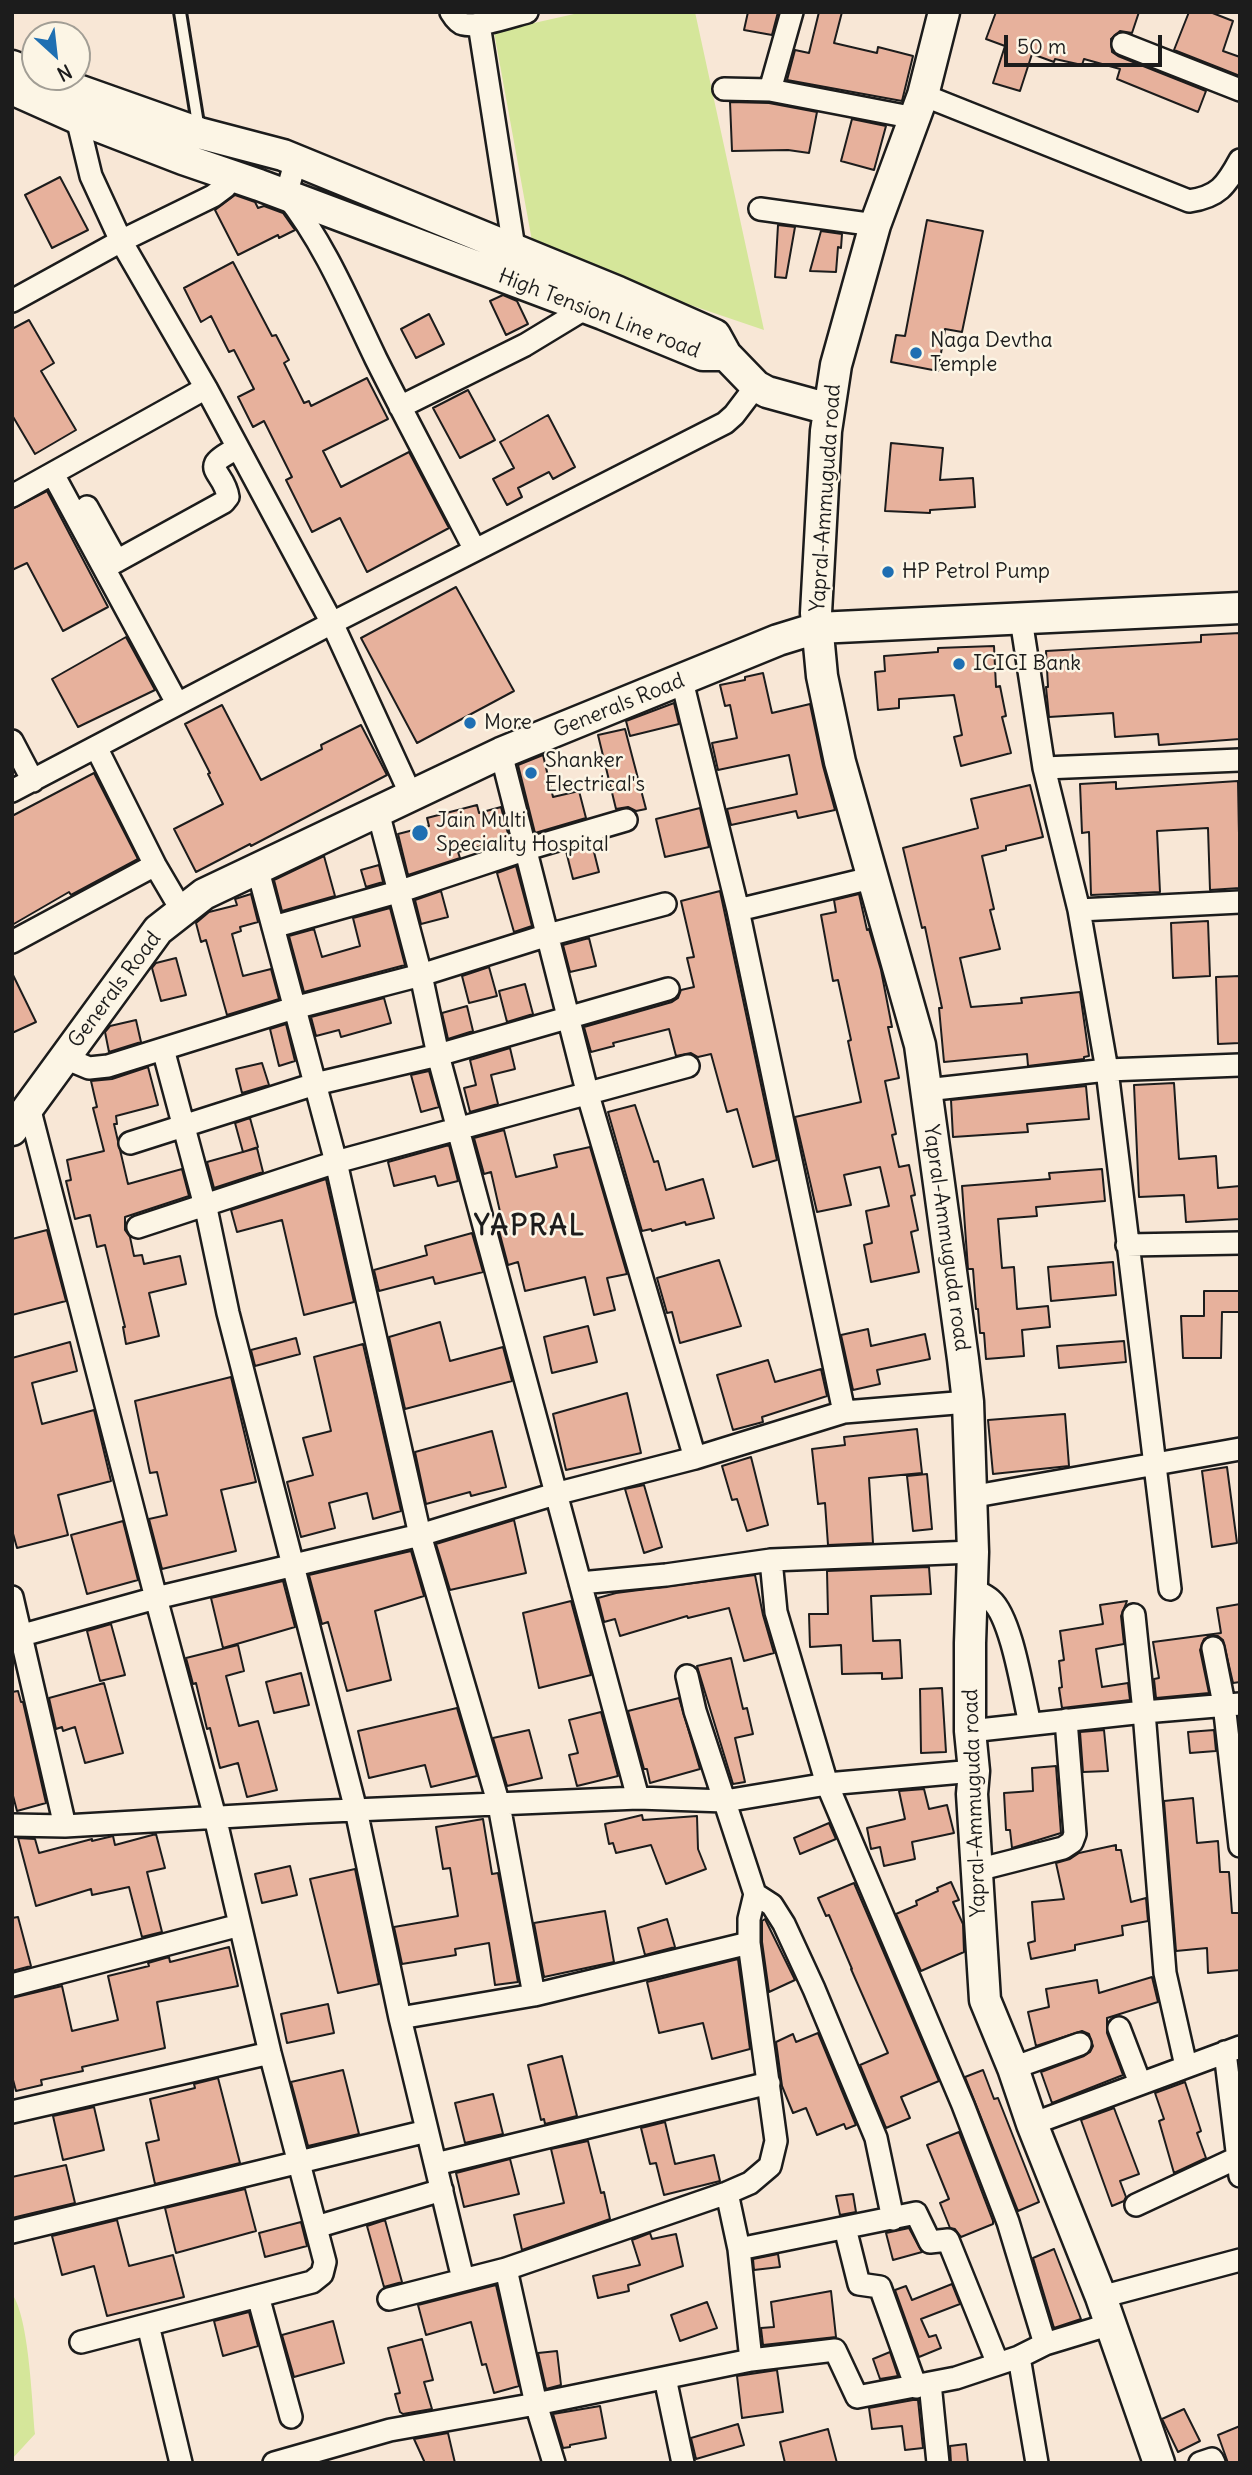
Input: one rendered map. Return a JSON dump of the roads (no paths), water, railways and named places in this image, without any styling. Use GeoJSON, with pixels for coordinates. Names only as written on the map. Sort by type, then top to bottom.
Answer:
{"type":"FeatureCollection","features":[{"type":"Feature","properties":{"kind":"street"},"geometry":{"type":"LineString","coordinates":[[451,12],[464,25],[527,12]]}},
{"type":"Feature","properties":{"kind":"street"},"geometry":{"type":"LineString","coordinates":[[770,90],[792,12]]}},
{"type":"Feature","properties":{"kind":"street","name":"Yapral-Ammuguda road"},"geometry":{"type":"LineString","coordinates":[[944,12],[919,106],[876,225],[836,365],[829,409],[816,587],[817,628],[822,676],[840,762],[920,1045],[968,1402],[973,1552],[970,1731],[985,2000],[1106,2311],[1155,2462]]}},
{"type":"Feature","properties":{"kind":"street"},"geometry":{"type":"LineString","coordinates":[[479,24],[514,248],[502,277]]}},
{"type":"Feature","properties":{"kind":"street"},"geometry":{"type":"LineString","coordinates":[[1123,44],[1240,90]]}},
{"type":"Feature","properties":{"kind":"street","name":"High Tension Line road"},"geometry":{"type":"LineString","coordinates":[[12,89],[199,133],[296,160],[514,248],[592,296]]}},
{"type":"Feature","properties":{"kind":"street"},"geometry":{"type":"LineString","coordinates":[[724,89],[770,90],[919,106],[1189,201],[1209,198],[1228,182],[1240,160]]}},
{"type":"Feature","properties":{"kind":"street","name":"High Tension Line road"},"geometry":{"type":"LineString","coordinates":[[60,91],[79,105],[183,159],[502,277],[592,296],[715,335],[726,355],[755,386]]}},
{"type":"Feature","properties":{"kind":"street"},"geometry":{"type":"LineString","coordinates":[[79,105],[91,176],[121,241],[206,388],[332,623],[411,795]]}},
{"type":"Feature","properties":{"kind":"street"},"geometry":{"type":"LineString","coordinates":[[296,160],[286,195],[306,220],[322,249],[475,550]]}},
{"type":"Feature","properties":{"kind":"street"},"geometry":{"type":"LineString","coordinates":[[12,301],[121,241],[213,196],[234,176]]}},
{"type":"Feature","properties":{"kind":"street"},"geometry":{"type":"LineString","coordinates":[[760,209],[876,225]]}},
{"type":"Feature","properties":{"kind":"street"},"geometry":{"type":"LineString","coordinates":[[400,407],[525,345],[592,296]]}},
{"type":"Feature","properties":{"kind":"street"},"geometry":{"type":"LineString","coordinates":[[12,791],[332,623],[725,423],[755,386],[767,392],[829,409]]}},
{"type":"Feature","properties":{"kind":"street"},"geometry":{"type":"LineString","coordinates":[[12,496],[206,388]]}},
{"type":"Feature","properties":{"kind":"street"},"geometry":{"type":"LineString","coordinates":[[110,564],[224,502],[228,497],[227,491],[215,465],[219,457],[238,448]]}},
{"type":"Feature","properties":{"kind":"street"},"geometry":{"type":"LineString","coordinates":[[53,474],[110,564]]}},
{"type":"Feature","properties":{"kind":"street"},"geometry":{"type":"LineString","coordinates":[[87,507],[110,564],[177,703]]}},
{"type":"Feature","properties":{"kind":"street","name":"Generals Road"},"geometry":{"type":"LineString","coordinates":[[21,1119],[158,930],[204,894],[501,753],[778,640],[817,628],[1240,608]]}},
{"type":"Feature","properties":{"kind":"street"},"geometry":{"type":"LineString","coordinates":[[1021,619],[1044,768],[1079,910],[1107,1070],[1170,1589]]}},
{"type":"Feature","properties":{"kind":"street"},"geometry":{"type":"LineString","coordinates":[[682,681],[738,910],[844,1412]]}},
{"type":"Feature","properties":{"kind":"street"},"geometry":{"type":"LineString","coordinates":[[12,741],[33,781]]}},
{"type":"Feature","properties":{"kind":"street"},"geometry":{"type":"LineString","coordinates":[[96,747],[155,865],[182,911]]}},
{"type":"Feature","properties":{"kind":"street"},"geometry":{"type":"LineString","coordinates":[[501,753],[589,1095],[695,1458]]}},
{"type":"Feature","properties":{"kind":"street"},"geometry":{"type":"LineString","coordinates":[[1044,768],[1240,760]]}},
{"type":"Feature","properties":{"kind":"street"},"geometry":{"type":"LineString","coordinates":[[378,813],[401,891],[438,1055],[638,1798]]}},
{"type":"Feature","properties":{"kind":"street"},"geometry":{"type":"LineString","coordinates":[[273,926],[401,891],[527,849],[626,820]]}},
{"type":"Feature","properties":{"kind":"street"},"geometry":{"type":"LineString","coordinates":[[12,942],[155,865]]}},
{"type":"Feature","properties":{"kind":"street"},"geometry":{"type":"LineString","coordinates":[[257,867],[337,1162],[420,1535],[499,1805],[534,1995]]}},
{"type":"Feature","properties":{"kind":"street"},"geometry":{"type":"LineString","coordinates":[[738,910],[871,878]]}},
{"type":"Feature","properties":{"kind":"street"},"geometry":{"type":"LineString","coordinates":[[1079,910],[1240,902]]}},
{"type":"Feature","properties":{"kind":"street"},"geometry":{"type":"LineString","coordinates":[[65,1058],[89,1068],[98,1068],[295,1008],[421,975],[548,935],[665,904]]}},
{"type":"Feature","properties":{"kind":"street"},"geometry":{"type":"LineString","coordinates":[[130,1143],[315,1084],[438,1055],[668,989]]}},
{"type":"Feature","properties":{"kind":"street"},"geometry":{"type":"LineString","coordinates":[[163,1049],[356,1810],[400,2018],[463,2279]]}},
{"type":"Feature","properties":{"kind":"street"},"geometry":{"type":"LineString","coordinates":[[926,1090],[1107,1070],[1240,1065]]}},
{"type":"Feature","properties":{"kind":"street"},"geometry":{"type":"LineString","coordinates":[[138,1227],[337,1162],[688,1066]]}},
{"type":"Feature","properties":{"kind":"street"},"geometry":{"type":"LineString","coordinates":[[21,1119],[215,1817],[270,2053],[325,2262],[322,2274],[312,2282],[80,2342]]}},
{"type":"Feature","properties":{"kind":"street"},"geometry":{"type":"LineString","coordinates":[[1127,1245],[1240,1243]]}},
{"type":"Feature","properties":{"kind":"street"},"geometry":{"type":"LineString","coordinates":[[16,1637],[156,1598],[420,1535],[555,1494],[695,1458],[844,1412],[968,1402]]}},
{"type":"Feature","properties":{"kind":"street"},"geometry":{"type":"LineString","coordinates":[[970,1497],[1240,1450]]}},
{"type":"Feature","properties":{"kind":"street"},"geometry":{"type":"LineString","coordinates":[[580,1583],[771,1560],[973,1552]]}},
{"type":"Feature","properties":{"kind":"street"},"geometry":{"type":"LineString","coordinates":[[771,1560],[776,1612],[827,1784],[963,2105],[1008,2222],[1045,2344]]}},
{"type":"Feature","properties":{"kind":"street"},"geometry":{"type":"LineString","coordinates":[[972,1589],[992,1600],[1003,1616],[1030,1724]]}},
{"type":"Feature","properties":{"kind":"street"},"geometry":{"type":"LineString","coordinates":[[12,1597],[16,1637],[65,1826]]}},
{"type":"Feature","properties":{"kind":"street"},"geometry":{"type":"LineString","coordinates":[[1134,1615],[1165,1973],[1186,2066]]}},
{"type":"Feature","properties":{"kind":"street"},"geometry":{"type":"LineString","coordinates":[[1213,1648],[1232,1704],[1240,1846]]}},
{"type":"Feature","properties":{"kind":"street"},"geometry":{"type":"LineString","coordinates":[[388,2299],[506,2269],[727,2193],[750,2183],[770,2166],[776,2141],[750,1943],[749,1919],[755,1894],[695,1711],[687,1676]]}},
{"type":"Feature","properties":{"kind":"street"},"geometry":{"type":"LineString","coordinates":[[970,1731],[1232,1704]]}},
{"type":"Feature","properties":{"kind":"street"},"geometry":{"type":"LineString","coordinates":[[977,1870],[1063,1847],[1072,1842],[1075,1834],[1066,1720]]}},
{"type":"Feature","properties":{"kind":"street"},"geometry":{"type":"LineString","coordinates":[[12,1825],[65,1826],[638,1798],[725,1801],[827,1784],[974,1771]]}},
{"type":"Feature","properties":{"kind":"street"},"geometry":{"type":"LineString","coordinates":[[755,1894],[772,1905],[784,1924],[814,1989],[876,2138],[893,2219]]}},
{"type":"Feature","properties":{"kind":"street"},"geometry":{"type":"LineString","coordinates":[[12,1985],[240,1925]]}},
{"type":"Feature","properties":{"kind":"street"},"geometry":{"type":"LineString","coordinates":[[400,2018],[534,1995],[750,1943]]}},
{"type":"Feature","properties":{"kind":"street"},"geometry":{"type":"LineString","coordinates":[[1119,2028],[1140,2083]]}},
{"type":"Feature","properties":{"kind":"street"},"geometry":{"type":"LineString","coordinates":[[1013,2068],[1080,2044]]}},
{"type":"Feature","properties":{"kind":"street"},"geometry":{"type":"LineString","coordinates":[[1032,2124],[1232,2049],[1239,2167],[1136,2205]]}},
{"type":"Feature","properties":{"kind":"street"},"geometry":{"type":"LineString","coordinates":[[12,2112],[270,2053]]}},
{"type":"Feature","properties":{"kind":"street"},"geometry":{"type":"LineString","coordinates":[[436,2164],[769,2082]]}},
{"type":"Feature","properties":{"kind":"street"},"geometry":{"type":"LineString","coordinates":[[12,2232],[428,2131]]}},
{"type":"Feature","properties":{"kind":"street"},"geometry":{"type":"LineString","coordinates":[[316,2227],[442,2190]]}},
{"type":"Feature","properties":{"kind":"street"},"geometry":{"type":"LineString","coordinates":[[727,2193],[739,2249],[751,2360]]}},
{"type":"Feature","properties":{"kind":"street"},"geometry":{"type":"LineString","coordinates":[[739,2249],[916,2213],[930,2242],[948,2241],[998,2364]]}},
{"type":"Feature","properties":{"kind":"street"},"geometry":{"type":"LineString","coordinates":[[845,2228],[859,2284],[880,2287],[923,2385],[938,2463]]}},
{"type":"Feature","properties":{"kind":"street"},"geometry":{"type":"LineString","coordinates":[[274,2463],[390,2430],[536,2404],[751,2360],[835,2350],[857,2397],[957,2378],[1019,2357],[1106,2311],[1240,2260]]}},
{"type":"Feature","properties":{"kind":"street"},"geometry":{"type":"LineString","coordinates":[[506,2269],[536,2404],[554,2463]]}},
{"type":"Feature","properties":{"kind":"street"},"geometry":{"type":"LineString","coordinates":[[258,2296],[291,2417]]}},
{"type":"Feature","properties":{"kind":"street"},"geometry":{"type":"LineString","coordinates":[[148,2325],[181,2463]]}},
{"type":"Feature","properties":{"kind":"street"},"geometry":{"type":"LineString","coordinates":[[1019,2357],[1037,2463]]}},
{"type":"Feature","properties":{"kind":"street"},"geometry":{"type":"LineString","coordinates":[[665,2378],[683,2463]]}},
{"type":"Feature","properties":{"kind":"street"},"geometry":{"type":"LineString","coordinates":[[1200,2463],[1212,2459],[1214,2463]]}},
{"type":"Feature","properties":{"kind":"lane"},"geometry":{"type":"LineString","coordinates":[[180,12],[199,133]]}},
{"type":"Feature","properties":{"kind":"place","name":"Naga Devtha Temple"},"geometry":{"type":"Point","coordinates":[916,353]}},
{"type":"Feature","properties":{"kind":"place","name":"HP Petrol Pump"},"geometry":{"type":"Point","coordinates":[888,572]}},
{"type":"Feature","properties":{"kind":"place","name":"ICICI Bank"},"geometry":{"type":"Point","coordinates":[959,664]}},
{"type":"Feature","properties":{"kind":"place","name":"More"},"geometry":{"type":"Point","coordinates":[470,723]}},
{"type":"Feature","properties":{"kind":"place","name":"Shanker Electrical's"},"geometry":{"type":"Point","coordinates":[531,773]}},
{"type":"Feature","properties":{"kind":"place","name":"Jain Multi Speciality Hospital"},"geometry":{"type":"Point","coordinates":[420,833]}},
{"type":"Feature","properties":{"kind":"district","name":"YAPRAL"},"geometry":{"type":"Point","coordinates":[530,1227]}}]}
